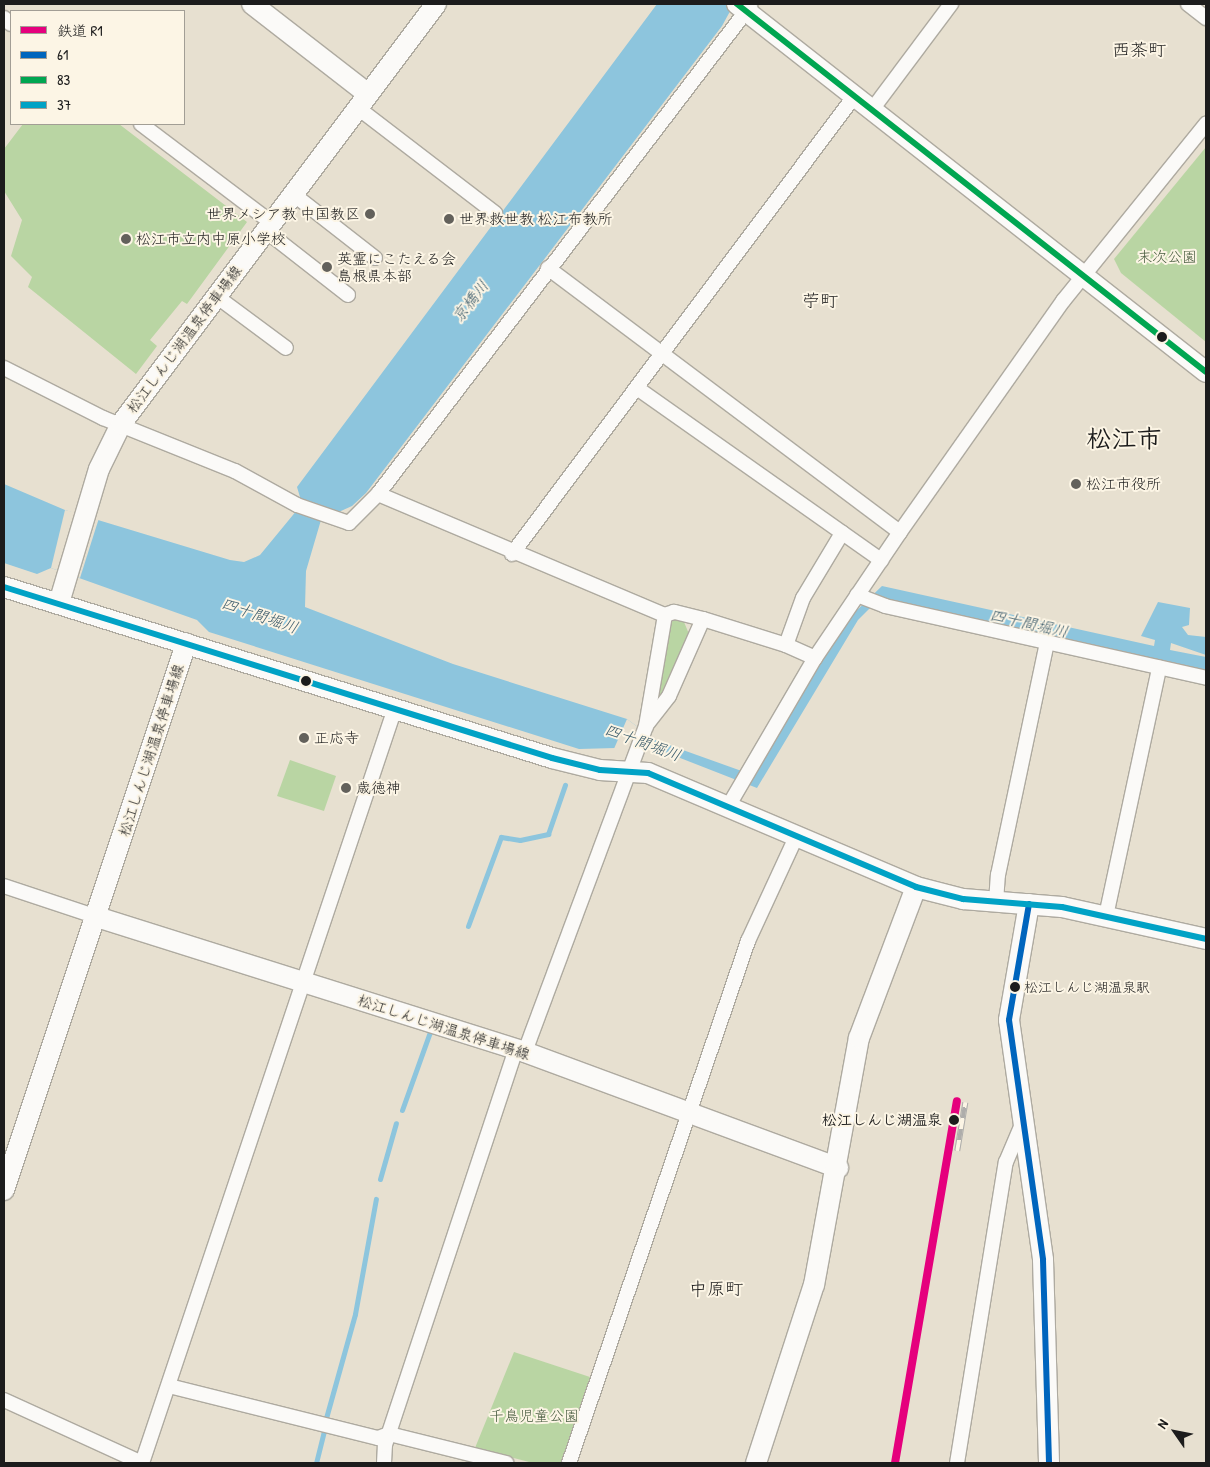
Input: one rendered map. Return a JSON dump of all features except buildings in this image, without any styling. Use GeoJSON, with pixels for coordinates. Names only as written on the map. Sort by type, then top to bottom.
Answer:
{"type":"FeatureCollection","features":[{"type":"Feature","properties":{"kind":"street"},"geometry":{"type":"LineString","coordinates":[[252,4],[495,213]]}},
{"type":"Feature","properties":{"kind":"street","name":"松江しんじ湖温泉停車場線"},"geometry":{"type":"LineString","coordinates":[[436,4],[121,424],[84,514],[59,603],[186,644],[97,917],[520,1051],[688,1116],[838,1168]]}},
{"type":"Feature","properties":{"kind":"street"},"geometry":{"type":"LineString","coordinates":[[874,107],[951,4]]}},
{"type":"Feature","properties":{"kind":"street"},"geometry":{"type":"LineString","coordinates":[[1188,4],[1206,18]]}},
{"type":"Feature","properties":{"kind":"street"},"geometry":{"type":"LineString","coordinates":[[4,368],[121,424],[235,472],[297,505],[350,523],[378,494],[744,6],[874,107],[1083,276],[1206,372]]}},
{"type":"Feature","properties":{"kind":"street"},"geometry":{"type":"LineString","coordinates":[[512,554],[856,94]]}},
{"type":"Feature","properties":{"kind":"street"},"geometry":{"type":"LineString","coordinates":[[733,796],[745,771],[815,658],[861,596],[900,532],[1083,276],[1206,124]]}},
{"type":"Feature","properties":{"kind":"street"},"geometry":{"type":"LineString","coordinates":[[142,125],[269,227],[348,295]]}},
{"type":"Feature","properties":{"kind":"street"},"geometry":{"type":"LineString","coordinates":[[293,194],[375,258]]}},
{"type":"Feature","properties":{"kind":"street"},"geometry":{"type":"LineString","coordinates":[[548,268],[900,532]]}},
{"type":"Feature","properties":{"kind":"street"},"geometry":{"type":"LineString","coordinates":[[216,296],[286,348]]}},
{"type":"Feature","properties":{"kind":"street"},"geometry":{"type":"LineString","coordinates":[[637,388],[882,560]]}},
{"type":"Feature","properties":{"kind":"street"},"geometry":{"type":"LineString","coordinates":[[378,494],[512,554],[664,615],[674,612],[703,619],[786,644],[815,658]]}},
{"type":"Feature","properties":{"kind":"street"},"geometry":{"type":"LineString","coordinates":[[786,644],[803,598],[842,533]]}},
{"type":"Feature","properties":{"kind":"street"},"geometry":{"type":"LineString","coordinates":[[4,587],[59,603]]}},
{"type":"Feature","properties":{"kind":"street"},"geometry":{"type":"LineString","coordinates":[[861,596],[885,606],[1206,678]]}},
{"type":"Feature","properties":{"kind":"street"},"geometry":{"type":"LineString","coordinates":[[384,1463],[389,1434],[520,1051],[631,770],[646,726],[664,615]]}},
{"type":"Feature","properties":{"kind":"street"},"geometry":{"type":"LineString","coordinates":[[646,726],[669,696],[703,619]]}},
{"type":"Feature","properties":{"kind":"street"},"geometry":{"type":"LineString","coordinates":[[996,902],[1046,643]]}},
{"type":"Feature","properties":{"kind":"street"},"geometry":{"type":"LineString","coordinates":[[186,644],[552,758],[600,770],[631,770],[733,796],[797,835],[916,887],[996,902],[1029,904],[1106,916],[1206,939]]}},
{"type":"Feature","properties":{"kind":"street"},"geometry":{"type":"LineString","coordinates":[[1106,916],[1159,668]]}},
{"type":"Feature","properties":{"kind":"street"},"geometry":{"type":"LineString","coordinates":[[4,1400],[142,1463],[395,708]]}},
{"type":"Feature","properties":{"kind":"street"},"geometry":{"type":"LineString","coordinates":[[569,1463],[748,941],[797,835]]}},
{"type":"Feature","properties":{"kind":"street"},"geometry":{"type":"LineString","coordinates":[[4,886],[97,917],[4,1190]]}},
{"type":"Feature","properties":{"kind":"street"},"geometry":{"type":"LineString","coordinates":[[756,1463],[814,1286],[838,1168],[859,1038],[916,887]]}},
{"type":"Feature","properties":{"kind":"street"},"geometry":{"type":"LineString","coordinates":[[1029,904],[1009,1020],[1043,1260],[1049,1463]]}},
{"type":"Feature","properties":{"kind":"street"},"geometry":{"type":"LineString","coordinates":[[957,1463],[1006,1162],[1023,1122]]}},
{"type":"Feature","properties":{"kind":"street"},"geometry":{"type":"LineString","coordinates":[[169,1386],[378,1438],[389,1434],[506,1463]]}},
{"type":"Feature","properties":{"kind":"green space","name":"松江市立内中原小学校"},"geometry":{"type":"Polygon","coordinates":[[[22,125],[120,125],[247,222],[187,304],[182,301],[150,340],[157,346],[136,374],[28,287],[32,277],[11,256],[22,220],[4,191],[4,149],[22,125]]]}},
{"type":"Feature","properties":{"kind":"green space","name":"末次公園"},"geometry":{"type":"Polygon","coordinates":[[[1206,147],[1206,342],[1121,273],[1114,259],[1206,147]]]}},
{"type":"Feature","properties":{"kind":"green space"},"geometry":{"type":"Polygon","coordinates":[[[674,620],[684,622],[689,634],[661,694],[655,696],[669,624],[674,620]]]}},
{"type":"Feature","properties":{"kind":"green space"},"geometry":{"type":"Polygon","coordinates":[[[290,760],[336,776],[324,811],[277,796],[290,760]]]}},
{"type":"Feature","properties":{"kind":"green space","name":"千鳥児童公園"},"geometry":{"type":"Polygon","coordinates":[[[514,1352],[590,1377],[561,1463],[533,1463],[475,1448],[514,1352]]]}},
{"type":"Feature","properties":{"kind":"water"},"geometry":{"type":"Polygon","coordinates":[[[657,4],[734,4],[722,26],[366,493],[352,506],[321,520],[306,571],[305,607],[453,664],[627,719],[655,740],[750,774],[852,615],[882,586],[1154,646],[1155,640],[1141,636],[1158,602],[1190,608],[1189,625],[1182,627],[1188,635],[1206,637],[1206,655],[1171,643],[1170,650],[1206,657],[1206,671],[879,599],[858,620],[757,788],[652,747],[579,749],[209,632],[197,620],[51,568],[37,574],[4,563],[4,484],[65,510],[230,560],[244,562],[260,555],[302,504],[297,487],[657,4]]]}},
{"type":"Feature","properties":{"kind":"pier"},"geometry":{"type":"Polygon","coordinates":[[[65,510],[99,518],[80,578],[51,568],[65,510]]]}},
{"type":"Feature","properties":{"kind":"pier"},"geometry":{"type":"Polygon","coordinates":[[[627,719],[655,740],[652,747],[613,751],[627,719]]]}},
{"type":"Feature","properties":{"kind":"waterway"},"geometry":{"type":"LineString","coordinates":[[468,926],[501,837],[520,840],[548,834],[565,785]]}},
{"type":"Feature","properties":{"kind":"waterway"},"geometry":{"type":"LineString","coordinates":[[402,1110],[430,1032]]}},
{"type":"Feature","properties":{"kind":"waterway"},"geometry":{"type":"LineString","coordinates":[[380,1179],[396,1123]]}},
{"type":"Feature","properties":{"kind":"waterway"},"geometry":{"type":"LineString","coordinates":[[326,1418],[355,1314],[376,1199]]}},
{"type":"Feature","properties":{"kind":"waterway"},"geometry":{"type":"LineString","coordinates":[[316,1463],[324,1432]]}},
{"type":"Feature","properties":{"kind":"railway"},"geometry":{"type":"LineString","coordinates":[[949,1151],[957,1101]]}},
{"type":"Feature","properties":{"kind":"railway"},"geometry":{"type":"LineString","coordinates":[[957,1151],[965,1103]]}},
{"type":"Feature","properties":{"kind":"rail line","name":"R1"},"geometry":{"type":"LineString","coordinates":[[895,1463],[957,1101]]}},
{"type":"Feature","properties":{"kind":"transit line","name":"83"},"geometry":{"type":"LineString","coordinates":[[737,4],[1206,372]]}},
{"type":"Feature","properties":{"kind":"transit line","name":"37"},"geometry":{"type":"LineString","coordinates":[[4,587],[552,758],[600,770],[648,773],[916,887],[963,899],[1062,907],[1206,939]]}},
{"type":"Feature","properties":{"kind":"transit line","name":"61"},"geometry":{"type":"LineString","coordinates":[[1029,904],[1009,1020],[1043,1260],[1049,1463]]}},
{"type":"Feature","properties":{"kind":"place","name":"世界メシア教 中国教区"},"geometry":{"type":"Point","coordinates":[370,214]}},
{"type":"Feature","properties":{"kind":"place","name":"世界救世教 松江布教所"},"geometry":{"type":"Point","coordinates":[449,219]}},
{"type":"Feature","properties":{"kind":"place","name":"松江市立内中原小学校"},"geometry":{"type":"Point","coordinates":[126,239]}},
{"type":"Feature","properties":{"kind":"place","name":"英霊にこたえる会 島根県本部"},"geometry":{"type":"Point","coordinates":[327,267]}},
{"type":"Feature","properties":{"kind":"place","name":"松江市役所"},"geometry":{"type":"Point","coordinates":[1076,484]}},
{"type":"Feature","properties":{"kind":"place","name":"正応寺"},"geometry":{"type":"Point","coordinates":[304,738]}},
{"type":"Feature","properties":{"kind":"place","name":"歳徳神"},"geometry":{"type":"Point","coordinates":[346,788]}},
{"type":"Feature","properties":{"kind":"place","name":"松江しんじ湖温泉駅"},"geometry":{"type":"Point","coordinates":[1015,987]}},
{"type":"Feature","properties":{"kind":"place","name":"松江しんじ湖温泉"},"geometry":{"type":"Point","coordinates":[954,1120]}},
{"type":"Feature","properties":{"kind":"district","name":"西茶町"},"geometry":{"type":"Point","coordinates":[1139,50]}},
{"type":"Feature","properties":{"kind":"district","name":"苧町"},"geometry":{"type":"Point","coordinates":[820,301]}},
{"type":"Feature","properties":{"kind":"district","name":"松江市"},"geometry":{"type":"Point","coordinates":[1124,438]}},
{"type":"Feature","properties":{"kind":"district","name":"中原町"},"geometry":{"type":"Point","coordinates":[716,1289]}},
{"type":"Feature","properties":{"kind":"water label","name":"京橋川"},"geometry":{"type":"Point","coordinates":[470,301]}},
{"type":"Feature","properties":{"kind":"water label","name":"四十間堀川"},"geometry":{"type":"Point","coordinates":[260,615]}},
{"type":"Feature","properties":{"kind":"water label","name":"四十間堀川"},"geometry":{"type":"Point","coordinates":[1029,623]}},
{"type":"Feature","properties":{"kind":"water label","name":"四十間堀川"},"geometry":{"type":"Point","coordinates":[643,742]}}]}
